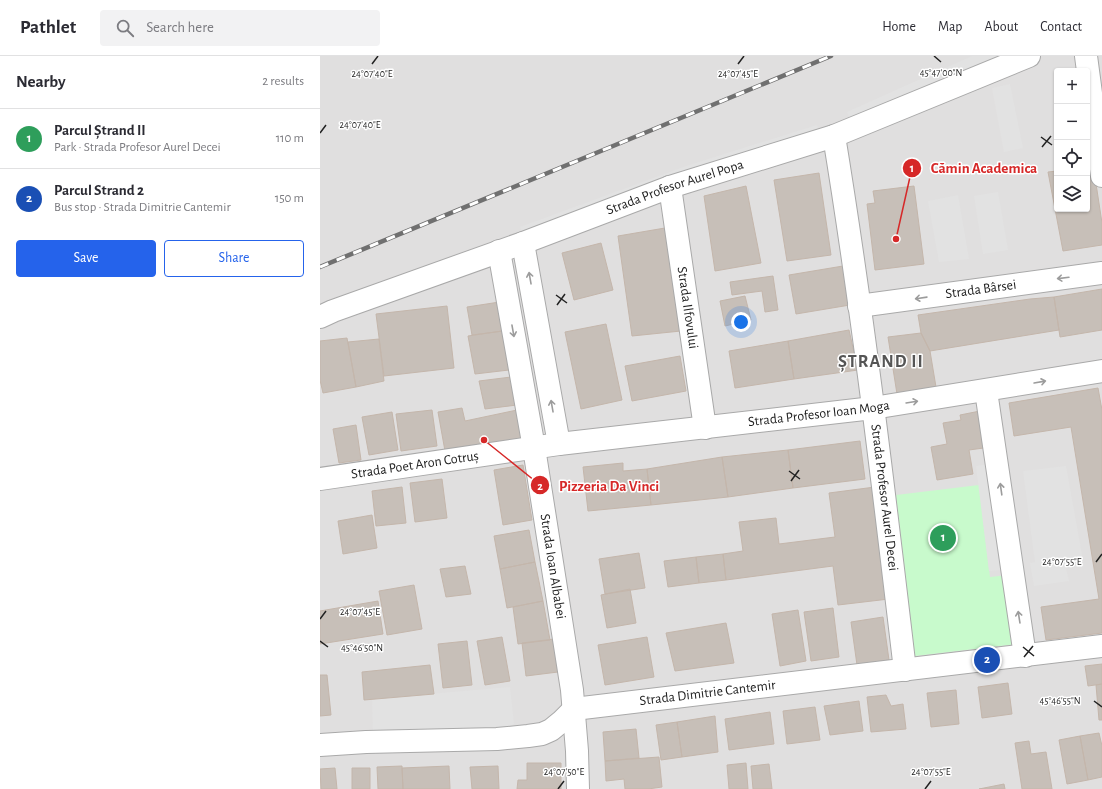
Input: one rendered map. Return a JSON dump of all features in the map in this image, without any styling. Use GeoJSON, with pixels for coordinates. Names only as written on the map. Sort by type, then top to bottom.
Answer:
{"type":"FeatureCollection","features":[{"type":"Feature","properties":{"kind":"street","name":"Strada Profesor Aurel Popa"},"geometry":{"type":"LineString","coordinates":[[320,317],[333,310],[499,252],[670,187],[834,136],[1029,56]]}},
{"type":"Feature","properties":{"kind":"street"},"geometry":{"type":"LineString","coordinates":[[1086,56],[1102,176]]}},
{"type":"Feature","properties":{"kind":"street","name":"Strada Profesor Aurel Decei"},"geometry":{"type":"LineString","coordinates":[[834,136],[873,408],[905,670]]}},
{"type":"Feature","properties":{"kind":"street","name":"Strada Ilfovului"},"geometry":{"type":"LineString","coordinates":[[670,187],[705,428]]}},
{"type":"Feature","properties":{"kind":"street"},"geometry":{"type":"LineString","coordinates":[[523,243],[559,444]]}},
{"type":"Feature","properties":{"kind":"street","name":"Strada Ioan Albabei"},"geometry":{"type":"LineString","coordinates":[[499,252],[534,448],[574,709],[578,789]]}},
{"type":"Feature","properties":{"kind":"street","name":"Strada Bârsei"},"geometry":{"type":"LineString","coordinates":[[859,306],[1102,273]]}},
{"type":"Feature","properties":{"kind":"street","name":"Strada Profesor Ioan Moga"},"geometry":{"type":"LineString","coordinates":[[534,448],[873,408],[986,391],[1102,371]]}},
{"type":"Feature","properties":{"kind":"street"},"geometry":{"type":"LineString","coordinates":[[986,391],[1025,656]]}},
{"type":"Feature","properties":{"kind":"street","name":"Strada Poet Aron Cotruș"},"geometry":{"type":"LineString","coordinates":[[320,479],[534,448]]}},
{"type":"Feature","properties":{"kind":"street","name":"Strada Dimitrie Cantemir"},"geometry":{"type":"LineString","coordinates":[[574,709],[1102,646]]}},
{"type":"Feature","properties":{"kind":"street"},"geometry":{"type":"LineString","coordinates":[[320,744],[497,739],[528,736],[542,734],[551,730],[562,722],[574,709]]}},
{"type":"Feature","properties":{"kind":"shaded area"},"geometry":{"type":"Polygon","coordinates":[[[320,56],[1102,56],[1102,789],[320,789],[320,56]]]}},
{"type":"Feature","properties":{"kind":"shaded area"},"geometry":{"type":"Polygon","coordinates":[[[972,56],[1015,56],[853,124],[847,112],[972,56]]]}},
{"type":"Feature","properties":{"kind":"shaded area"},"geometry":{"type":"Polygon","coordinates":[[[1010,84],[1023,148],[1004,152],[992,88],[1010,84]]]}},
{"type":"Feature","properties":{"kind":"shaded area"},"geometry":{"type":"Polygon","coordinates":[[[817,125],[821,137],[523,236],[520,227],[686,166],[817,125]]]}},
{"type":"Feature","properties":{"kind":"shaded area"},"geometry":{"type":"Polygon","coordinates":[[[998,192],[1008,250],[983,254],[974,196],[998,192]]]}},
{"type":"Feature","properties":{"kind":"shaded area"},"geometry":{"type":"Polygon","coordinates":[[[958,195],[969,259],[939,262],[928,201],[958,195]]]}},
{"type":"Feature","properties":{"kind":"shaded area"},"geometry":{"type":"Polygon","coordinates":[[[997,463],[1013,569],[989,571],[976,466],[997,463]]]}},
{"type":"Feature","properties":{"kind":"shaded area"},"geometry":{"type":"Polygon","coordinates":[[[1066,466],[1084,566],[1066,568],[1069,581],[1034,586],[1030,563],[1035,562],[1023,471],[1066,466]]]}},
{"type":"Feature","properties":{"kind":"shaded area"},"geometry":{"type":"Polygon","coordinates":[[[510,687],[514,724],[490,733],[373,736],[372,699],[510,687]]]}},
{"type":"Feature","properties":{"kind":"green space"},"geometry":{"type":"Polygon","coordinates":[[[979,485],[990,577],[1008,575],[1017,644],[915,656],[896,495],[979,485]]]}},
{"type":"Feature","properties":{"kind":"building"},"geometry":{"type":"Polygon","coordinates":[[[1090,164],[1093,164],[1102,223],[1102,245],[1063,251],[1056,212],[1090,212],[1090,164]]]}},
{"type":"Feature","properties":{"kind":"building"},"geometry":{"type":"Polygon","coordinates":[[[1054,171],[1054,204],[1048,172],[1054,171]]]}},
{"type":"Feature","properties":{"kind":"building"},"geometry":{"type":"Polygon","coordinates":[[[819,173],[831,255],[787,261],[774,180],[819,173]]]}},
{"type":"Feature","properties":{"kind":"building"},"geometry":{"type":"Polygon","coordinates":[[[746,186],[761,263],[715,271],[704,196],[746,186]]]}},
{"type":"Feature","properties":{"kind":"building"},"geometry":{"type":"Polygon","coordinates":[[[914,186],[924,264],[875,270],[867,204],[875,203],[873,191],[914,186]]]}},
{"type":"Feature","properties":{"kind":"building"},"geometry":{"type":"Polygon","coordinates":[[[665,228],[681,331],[632,336],[618,236],[665,228]]]}},
{"type":"Feature","properties":{"kind":"building"},"geometry":{"type":"Polygon","coordinates":[[[601,243],[613,290],[574,300],[562,253],[601,243]]]}},
{"type":"Feature","properties":{"kind":"building"},"geometry":{"type":"Polygon","coordinates":[[[843,266],[850,305],[796,314],[789,275],[843,266]]]}},
{"type":"Feature","properties":{"kind":"building"},"geometry":{"type":"Polygon","coordinates":[[[773,276],[778,310],[765,312],[762,291],[732,295],[730,282],[773,276]]]}},
{"type":"Feature","properties":{"kind":"building"},"geometry":{"type":"Polygon","coordinates":[[[1102,289],[1102,330],[1060,337],[1054,297],[1102,289]]]}},
{"type":"Feature","properties":{"kind":"building"},"geometry":{"type":"Polygon","coordinates":[[[745,296],[751,320],[725,326],[720,301],[745,296]]]}},
{"type":"Feature","properties":{"kind":"building"},"geometry":{"type":"Polygon","coordinates":[[[1054,297],[1059,330],[930,351],[921,333],[918,315],[1054,297]]]}},
{"type":"Feature","properties":{"kind":"building"},"geometry":{"type":"Polygon","coordinates":[[[506,301],[511,330],[472,335],[467,307],[506,301]]]}},
{"type":"Feature","properties":{"kind":"building"},"geometry":{"type":"Polygon","coordinates":[[[447,306],[454,368],[384,376],[376,314],[447,306]]]}},
{"type":"Feature","properties":{"kind":"building"},"geometry":{"type":"Polygon","coordinates":[[[606,324],[622,400],[581,409],[565,332],[606,324]]]}},
{"type":"Feature","properties":{"kind":"building"},"geometry":{"type":"Polygon","coordinates":[[[849,330],[858,370],[794,379],[788,341],[849,330]]]}},
{"type":"Feature","properties":{"kind":"building"},"geometry":{"type":"Polygon","coordinates":[[[502,331],[509,370],[475,374],[468,336],[502,331]]]}},
{"type":"Feature","properties":{"kind":"building"},"geometry":{"type":"Polygon","coordinates":[[[921,333],[930,351],[936,387],[897,394],[888,337],[921,333]]]}},
{"type":"Feature","properties":{"kind":"building"},"geometry":{"type":"Polygon","coordinates":[[[347,338],[356,387],[323,393],[320,380],[320,341],[347,338]]]}},
{"type":"Feature","properties":{"kind":"building"},"geometry":{"type":"Polygon","coordinates":[[[379,339],[384,381],[356,387],[348,342],[379,339]]]}},
{"type":"Feature","properties":{"kind":"building"},"geometry":{"type":"Polygon","coordinates":[[[788,341],[794,379],[735,388],[729,351],[788,341]]]}},
{"type":"Feature","properties":{"kind":"building"},"geometry":{"type":"Polygon","coordinates":[[[680,356],[686,391],[632,401],[625,366],[680,356]]]}},
{"type":"Feature","properties":{"kind":"building"},"geometry":{"type":"Polygon","coordinates":[[[511,377],[517,405],[485,409],[479,381],[511,377]]]}},
{"type":"Feature","properties":{"kind":"building"},"geometry":{"type":"Polygon","coordinates":[[[1098,388],[1102,410],[1102,633],[1046,640],[1041,607],[1099,599],[1071,427],[1014,436],[1009,403],[1098,388]]]}},
{"type":"Feature","properties":{"kind":"building"},"geometry":{"type":"Polygon","coordinates":[[[462,408],[465,421],[517,410],[524,438],[445,451],[438,412],[462,408]]]}},
{"type":"Feature","properties":{"kind":"building"},"geometry":{"type":"Polygon","coordinates":[[[432,410],[437,446],[401,451],[396,414],[432,410]]]}},
{"type":"Feature","properties":{"kind":"building"},"geometry":{"type":"Polygon","coordinates":[[[985,410],[991,447],[969,450],[973,474],[937,480],[931,447],[947,444],[943,423],[961,420],[960,415],[985,410]]]}},
{"type":"Feature","properties":{"kind":"building"},"geometry":{"type":"Polygon","coordinates":[[[392,412],[398,450],[369,455],[362,417],[392,412]]]}},
{"type":"Feature","properties":{"kind":"building"},"geometry":{"type":"Polygon","coordinates":[[[356,425],[361,460],[339,463],[333,429],[356,425]]]}},
{"type":"Feature","properties":{"kind":"building"},"geometry":{"type":"Polygon","coordinates":[[[860,441],[865,479],[793,488],[788,450],[860,441]]]}},
{"type":"Feature","properties":{"kind":"building"},"geometry":{"type":"Polygon","coordinates":[[[788,450],[793,488],[728,497],[722,457],[788,450]]]}},
{"type":"Feature","properties":{"kind":"building"},"geometry":{"type":"Polygon","coordinates":[[[722,457],[728,497],[651,505],[647,469],[722,457]]]}},
{"type":"Feature","properties":{"kind":"building"},"geometry":{"type":"Polygon","coordinates":[[[623,463],[623,471],[647,469],[651,505],[588,511],[583,467],[623,463]]]}},
{"type":"Feature","properties":{"kind":"building"},"geometry":{"type":"Polygon","coordinates":[[[523,465],[532,520],[503,525],[494,470],[523,465]]]}},
{"type":"Feature","properties":{"kind":"building"},"geometry":{"type":"Polygon","coordinates":[[[442,479],[447,518],[415,522],[410,483],[442,479]]]}},
{"type":"Feature","properties":{"kind":"building"},"geometry":{"type":"Polygon","coordinates":[[[402,487],[406,523],[376,526],[372,491],[402,487]]]}},
{"type":"Feature","properties":{"kind":"building"},"geometry":{"type":"Polygon","coordinates":[[[875,487],[889,599],[838,605],[833,566],[726,580],[723,554],[743,551],[739,522],[776,518],[779,544],[835,537],[829,493],[875,487]]]}},
{"type":"Feature","properties":{"kind":"building"},"geometry":{"type":"Polygon","coordinates":[[[372,515],[377,548],[343,554],[338,521],[372,515]]]}},
{"type":"Feature","properties":{"kind":"building"},"geometry":{"type":"Polygon","coordinates":[[[529,530],[535,562],[500,569],[494,536],[529,530]]]}},
{"type":"Feature","properties":{"kind":"building"},"geometry":{"type":"Polygon","coordinates":[[[639,553],[645,588],[605,594],[599,559],[639,553]]]}},
{"type":"Feature","properties":{"kind":"building"},"geometry":{"type":"Polygon","coordinates":[[[723,554],[726,580],[699,583],[696,557],[723,554]]]}},
{"type":"Feature","properties":{"kind":"building"},"geometry":{"type":"Polygon","coordinates":[[[696,557],[699,583],[668,587],[664,561],[696,557]]]}},
{"type":"Feature","properties":{"kind":"building"},"geometry":{"type":"Polygon","coordinates":[[[535,562],[543,601],[507,608],[500,569],[535,562]]]}},
{"type":"Feature","properties":{"kind":"building"},"geometry":{"type":"Polygon","coordinates":[[[465,566],[471,594],[446,597],[440,569],[465,566]]]}},
{"type":"Feature","properties":{"kind":"building"},"geometry":{"type":"Polygon","coordinates":[[[414,585],[422,629],[387,635],[379,591],[414,585]]]}},
{"type":"Feature","properties":{"kind":"building"},"geometry":{"type":"Polygon","coordinates":[[[630,589],[636,623],[607,628],[601,595],[630,589]]]}},
{"type":"Feature","properties":{"kind":"building"},"geometry":{"type":"Polygon","coordinates":[[[378,601],[383,634],[320,644],[320,611],[378,601]]]}},
{"type":"Feature","properties":{"kind":"building"},"geometry":{"type":"Polygon","coordinates":[[[543,601],[550,640],[518,644],[513,607],[543,601]]]}},
{"type":"Feature","properties":{"kind":"building"},"geometry":{"type":"Polygon","coordinates":[[[833,608],[839,657],[811,661],[804,612],[833,608]]]}},
{"type":"Feature","properties":{"kind":"building"},"geometry":{"type":"Polygon","coordinates":[[[798,610],[806,661],[780,666],[772,614],[798,610]]]}},
{"type":"Feature","properties":{"kind":"building"},"geometry":{"type":"Polygon","coordinates":[[[883,617],[889,660],[857,665],[851,622],[883,617]]]}},
{"type":"Feature","properties":{"kind":"building"},"geometry":{"type":"Polygon","coordinates":[[[726,623],[734,663],[675,671],[666,633],[726,623]]]}},
{"type":"Feature","properties":{"kind":"building"},"geometry":{"type":"Polygon","coordinates":[[[502,637],[510,681],[485,685],[477,641],[502,637]]]}},
{"type":"Feature","properties":{"kind":"building"},"geometry":{"type":"Polygon","coordinates":[[[647,637],[654,677],[605,685],[598,645],[647,637]]]}},
{"type":"Feature","properties":{"kind":"building"},"geometry":{"type":"Polygon","coordinates":[[[554,639],[558,672],[526,676],[522,643],[554,639]]]}},
{"type":"Feature","properties":{"kind":"building"},"geometry":{"type":"Polygon","coordinates":[[[467,641],[472,685],[443,688],[438,644],[467,641]]]}},
{"type":"Feature","properties":{"kind":"building"},"geometry":{"type":"Polygon","coordinates":[[[1102,664],[1102,684],[1088,686],[1085,666],[1102,664]]]}},
{"type":"Feature","properties":{"kind":"building"},"geometry":{"type":"Polygon","coordinates":[[[430,665],[434,694],[364,700],[362,672],[430,665]]]}},
{"type":"Feature","properties":{"kind":"building"},"geometry":{"type":"Polygon","coordinates":[[[320,675],[327,675],[331,715],[320,716],[320,675]]]}},
{"type":"Feature","properties":{"kind":"building"},"geometry":{"type":"Polygon","coordinates":[[[1008,683],[1012,714],[982,718],[978,687],[1008,683]]]}},
{"type":"Feature","properties":{"kind":"building"},"geometry":{"type":"Polygon","coordinates":[[[1102,684],[1102,720],[1099,720],[1096,685],[1102,684]]]}},
{"type":"Feature","properties":{"kind":"building"},"geometry":{"type":"Polygon","coordinates":[[[956,690],[959,724],[931,727],[927,693],[956,690]]]}},
{"type":"Feature","properties":{"kind":"building"},"geometry":{"type":"Polygon","coordinates":[[[886,695],[891,706],[903,704],[906,729],[871,732],[867,697],[886,695]]]}},
{"type":"Feature","properties":{"kind":"building"},"geometry":{"type":"Polygon","coordinates":[[[859,701],[863,731],[830,735],[824,706],[859,701]]]}},
{"type":"Feature","properties":{"kind":"building"},"geometry":{"type":"Polygon","coordinates":[[[815,707],[820,740],[787,744],[783,711],[815,707]]]}},
{"type":"Feature","properties":{"kind":"building"},"geometry":{"type":"Polygon","coordinates":[[[770,712],[774,744],[729,750],[725,719],[770,712]]]}},
{"type":"Feature","properties":{"kind":"building"},"geometry":{"type":"Polygon","coordinates":[[[715,716],[718,752],[682,757],[677,722],[715,716]]]}},
{"type":"Feature","properties":{"kind":"building"},"geometry":{"type":"Polygon","coordinates":[[[677,722],[682,757],[661,760],[656,725],[677,722]]]}},
{"type":"Feature","properties":{"kind":"building"},"geometry":{"type":"Polygon","coordinates":[[[636,729],[639,758],[605,761],[603,732],[636,729]]]}},
{"type":"Feature","properties":{"kind":"building"},"geometry":{"type":"Polygon","coordinates":[[[1099,733],[1102,746],[1102,777],[1088,780],[1080,736],[1099,733]]]}},
{"type":"Feature","properties":{"kind":"building"},"geometry":{"type":"Polygon","coordinates":[[[1080,736],[1088,780],[1067,784],[1059,740],[1080,736]]]}},
{"type":"Feature","properties":{"kind":"building"},"geometry":{"type":"Polygon","coordinates":[[[1029,741],[1031,754],[1046,752],[1052,789],[1022,789],[1015,743],[1029,741]]]}},
{"type":"Feature","properties":{"kind":"building"},"geometry":{"type":"Polygon","coordinates":[[[659,757],[662,787],[648,789],[625,789],[624,779],[606,781],[605,761],[659,757]]]}},
{"type":"Feature","properties":{"kind":"building"},"geometry":{"type":"Polygon","coordinates":[[[527,763],[561,763],[561,789],[517,789],[518,780],[527,780],[527,763]]]}},
{"type":"Feature","properties":{"kind":"building"},"geometry":{"type":"Polygon","coordinates":[[[746,763],[748,789],[729,789],[727,765],[746,763]]]}},
{"type":"Feature","properties":{"kind":"building"},"geometry":{"type":"Polygon","coordinates":[[[769,764],[772,789],[753,789],[751,766],[769,764]]]}},
{"type":"Feature","properties":{"kind":"building"},"geometry":{"type":"Polygon","coordinates":[[[402,766],[403,789],[378,789],[377,767],[402,766]]]}},
{"type":"Feature","properties":{"kind":"building"},"geometry":{"type":"Polygon","coordinates":[[[449,766],[450,789],[403,789],[402,768],[449,766]]]}},
{"type":"Feature","properties":{"kind":"building"},"geometry":{"type":"Polygon","coordinates":[[[498,766],[499,789],[472,789],[470,767],[498,766]]]}},
{"type":"Feature","properties":{"kind":"building"},"geometry":{"type":"Polygon","coordinates":[[[335,768],[337,789],[321,789],[320,769],[335,768]]]}},
{"type":"Feature","properties":{"kind":"building"},"geometry":{"type":"Polygon","coordinates":[[[352,768],[370,768],[370,789],[352,789],[352,768]]]}},
{"type":"Feature","properties":{"kind":"building"},"geometry":{"type":"Polygon","coordinates":[[[1004,784],[1005,789],[979,789],[1004,784]]]}},
{"type":"Feature","properties":{"kind":"railway"},"geometry":{"type":"LineString","coordinates":[[320,267],[831,56]]}},
{"type":"Feature","properties":{"kind":"place","name":"Cămin Academica"},"geometry":{"type":"Point","coordinates":[896,239]}},
{"type":"Feature","properties":{"kind":"place","name":"Pizzeria Da Vinci"},"geometry":{"type":"Point","coordinates":[484,440]}},
{"type":"Feature","properties":{"kind":"place","name":"Parcul Ștrand II"},"geometry":{"type":"Point","coordinates":[943,538]}},
{"type":"Feature","properties":{"kind":"place","name":"Parcul Strand 2"},"geometry":{"type":"Point","coordinates":[987,660]}},
{"type":"Feature","properties":{"kind":"district","name":"ȘTRAND II"},"geometry":{"type":"Point","coordinates":[881,362]}}]}
